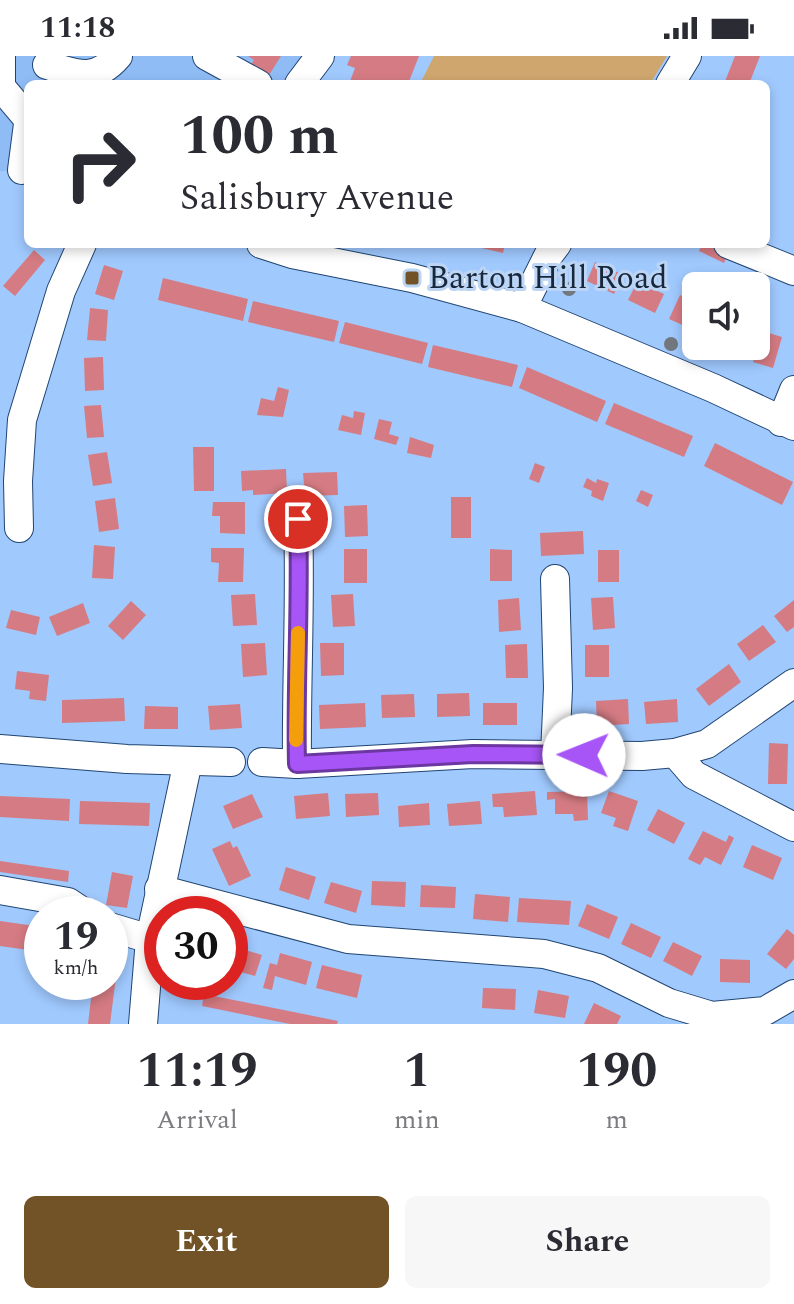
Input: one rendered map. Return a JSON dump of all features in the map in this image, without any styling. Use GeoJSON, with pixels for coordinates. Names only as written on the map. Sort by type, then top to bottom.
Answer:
{"type":"FeatureCollection","features":[{"type":"Feature","properties":{"kind":"street"},"geometry":{"type":"LineString","coordinates":[[1,56],[1,87],[24,117]]}},
{"type":"Feature","properties":{"kind":"street"},"geometry":{"type":"LineString","coordinates":[[47,65],[82,76],[108,68],[118,56]]}},
{"type":"Feature","properties":{"kind":"street"},"geometry":{"type":"LineString","coordinates":[[207,56],[251,80]]}},
{"type":"Feature","properties":{"kind":"street"},"geometry":{"type":"LineString","coordinates":[[302,80],[320,56]]}},
{"type":"Feature","properties":{"kind":"street"},"geometry":{"type":"LineString","coordinates":[[672,80],[687,56]]}},
{"type":"Feature","properties":{"kind":"street"},"geometry":{"type":"LineString","coordinates":[[17,170],[24,139]]}},
{"type":"Feature","properties":{"kind":"street"},"geometry":{"type":"LineString","coordinates":[[19,528],[22,420],[61,291],[80,248]]}},
{"type":"Feature","properties":{"kind":"street"},"geometry":{"type":"LineString","coordinates":[[273,248],[412,278],[522,308],[713,388],[788,424],[794,390]]}},
{"type":"Feature","properties":{"kind":"street"},"geometry":{"type":"LineString","coordinates":[[522,308],[554,248]]}},
{"type":"Feature","properties":{"kind":"street"},"geometry":{"type":"LineString","coordinates":[[738,248],[794,271]]}},
{"type":"Feature","properties":{"kind":"street"},"geometry":{"type":"LineString","coordinates":[[297,764],[298,519]]}},
{"type":"Feature","properties":{"kind":"street"},"geometry":{"type":"LineString","coordinates":[[555,579],[558,688],[555,755]]}},
{"type":"Feature","properties":{"kind":"street"},"geometry":{"type":"LineString","coordinates":[[262,762],[297,764],[473,754],[642,756],[675,753],[707,744],[794,683]]}},
{"type":"Feature","properties":{"kind":"street"},"geometry":{"type":"LineString","coordinates":[[0,749],[231,762]]}},
{"type":"Feature","properties":{"kind":"street"},"geometry":{"type":"LineString","coordinates":[[675,753],[694,775],[794,827]]}},
{"type":"Feature","properties":{"kind":"street"},"geometry":{"type":"LineString","coordinates":[[158,896],[188,761]]}},
{"type":"Feature","properties":{"kind":"street"},"geometry":{"type":"LineString","coordinates":[[159,889],[348,939],[544,954],[598,968],[669,1003],[712,1016],[765,1011],[794,994]]}},
{"type":"Feature","properties":{"kind":"street"},"geometry":{"type":"LineString","coordinates":[[0,890],[34,896]]}},
{"type":"Feature","properties":{"kind":"street"},"geometry":{"type":"LineString","coordinates":[[143,1024],[145,1000]]}},
{"type":"Feature","properties":{"kind":"shaded area"},"geometry":{"type":"Polygon","coordinates":[[[0,56],[320,56],[302,80],[24,80],[24,171],[0,171],[0,56]]]}},
{"type":"Feature","properties":{"kind":"shaded area"},"geometry":{"type":"Polygon","coordinates":[[[434,56],[667,56],[652,80],[422,80],[434,56]]]}},
{"type":"Feature","properties":{"kind":"building"},"geometry":{"type":"Polygon","coordinates":[[[248,56],[281,56],[266,80],[248,69],[254,60],[248,56]]]}},
{"type":"Feature","properties":{"kind":"building"},"geometry":{"type":"Polygon","coordinates":[[[351,56],[419,56],[410,80],[350,80],[355,68],[347,65],[351,56]]]}},
{"type":"Feature","properties":{"kind":"building"},"geometry":{"type":"Polygon","coordinates":[[[735,56],[760,56],[751,80],[726,80],[735,56]]]}},
{"type":"Feature","properties":{"kind":"building"},"geometry":{"type":"Polygon","coordinates":[[[481,248],[504,248],[503,253],[481,248]]]}},
{"type":"Feature","properties":{"kind":"building"},"geometry":{"type":"Polygon","coordinates":[[[700,248],[717,248],[728,253],[724,263],[699,251],[700,248]]]}},
{"type":"Feature","properties":{"kind":"building"},"geometry":{"type":"Polygon","coordinates":[[[34,250],[45,260],[15,296],[3,286],[34,250]]]}},
{"type":"Feature","properties":{"kind":"building"},"geometry":{"type":"Polygon","coordinates":[[[595,262],[623,275],[614,294],[587,281],[595,262]]]}},
{"type":"Feature","properties":{"kind":"building"},"geometry":{"type":"Polygon","coordinates":[[[104,265],[123,271],[114,300],[95,294],[104,265]]]}},
{"type":"Feature","properties":{"kind":"building"},"geometry":{"type":"Polygon","coordinates":[[[163,278],[248,299],[243,321],[158,300],[163,278]]]}},
{"type":"Feature","properties":{"kind":"building"},"geometry":{"type":"Polygon","coordinates":[[[637,282],[664,294],[655,313],[628,300],[637,282]]]}},
{"type":"Feature","properties":{"kind":"building"},"geometry":{"type":"Polygon","coordinates":[[[680,295],[682,296],[682,325],[669,319],[680,295]]]}},
{"type":"Feature","properties":{"kind":"building"},"geometry":{"type":"Polygon","coordinates":[[[253,301],[339,321],[334,342],[248,322],[253,301]]]}},
{"type":"Feature","properties":{"kind":"building"},"geometry":{"type":"Polygon","coordinates":[[[90,308],[108,310],[106,341],[87,340],[90,308]]]}},
{"type":"Feature","properties":{"kind":"building"},"geometry":{"type":"Polygon","coordinates":[[[345,322],[428,343],[422,364],[339,343],[345,322]]]}},
{"type":"Feature","properties":{"kind":"building"},"geometry":{"type":"Polygon","coordinates":[[[770,333],[782,337],[773,368],[753,362],[770,360],[770,333]]]}},
{"type":"Feature","properties":{"kind":"building"},"geometry":{"type":"Polygon","coordinates":[[[433,345],[518,365],[512,387],[428,367],[433,345]]]}},
{"type":"Feature","properties":{"kind":"building"},"geometry":{"type":"Polygon","coordinates":[[[103,357],[104,390],[85,391],[84,358],[103,357]]]}},
{"type":"Feature","properties":{"kind":"building"},"geometry":{"type":"Polygon","coordinates":[[[527,367],[606,401],[597,422],[519,388],[527,367]]]}},
{"type":"Feature","properties":{"kind":"building"},"geometry":{"type":"Polygon","coordinates":[[[278,387],[289,390],[283,417],[257,415],[261,398],[274,401],[278,387]]]}},
{"type":"Feature","properties":{"kind":"building"},"geometry":{"type":"Polygon","coordinates":[[[614,403],[693,436],[684,457],[605,424],[614,403]]]}},
{"type":"Feature","properties":{"kind":"building"},"geometry":{"type":"Polygon","coordinates":[[[101,405],[104,437],[87,438],[84,406],[101,405]]]}},
{"type":"Feature","properties":{"kind":"building"},"geometry":{"type":"Polygon","coordinates":[[[354,411],[365,413],[361,435],[338,430],[342,415],[353,418],[354,411]]]}},
{"type":"Feature","properties":{"kind":"building"},"geometry":{"type":"Polygon","coordinates":[[[379,419],[392,422],[389,434],[399,437],[396,445],[374,439],[379,419]]]}},
{"type":"Feature","properties":{"kind":"building"},"geometry":{"type":"Polygon","coordinates":[[[410,437],[434,445],[431,458],[407,453],[410,437]]]}},
{"type":"Feature","properties":{"kind":"building"},"geometry":{"type":"Polygon","coordinates":[[[715,443],[793,482],[782,505],[704,466],[715,443]]]}},
{"type":"Feature","properties":{"kind":"building"},"geometry":{"type":"Polygon","coordinates":[[[193,447],[214,447],[214,491],[194,491],[193,447]]]}},
{"type":"Feature","properties":{"kind":"building"},"geometry":{"type":"Polygon","coordinates":[[[107,452],[112,483],[93,486],[88,455],[107,452]]]}},
{"type":"Feature","properties":{"kind":"building"},"geometry":{"type":"Polygon","coordinates":[[[535,463],[545,467],[539,483],[529,479],[535,463]]]}},
{"type":"Feature","properties":{"kind":"building"},"geometry":{"type":"Polygon","coordinates":[[[286,469],[287,493],[253,495],[253,490],[242,491],[241,471],[286,469]]]}},
{"type":"Feature","properties":{"kind":"building"},"geometry":{"type":"Polygon","coordinates":[[[337,472],[338,495],[305,496],[303,473],[337,472]]]}},
{"type":"Feature","properties":{"kind":"building"},"geometry":{"type":"Polygon","coordinates":[[[587,478],[596,483],[597,479],[609,483],[603,501],[591,496],[592,491],[583,487],[587,478]]]}},
{"type":"Feature","properties":{"kind":"building"},"geometry":{"type":"Polygon","coordinates":[[[641,490],[653,495],[648,507],[636,501],[641,490]]]}},
{"type":"Feature","properties":{"kind":"building"},"geometry":{"type":"Polygon","coordinates":[[[451,497],[471,497],[471,538],[451,538],[451,497]]]}},
{"type":"Feature","properties":{"kind":"building"},"geometry":{"type":"Polygon","coordinates":[[[115,498],[119,529],[99,532],[95,501],[115,498]]]}},
{"type":"Feature","properties":{"kind":"building"},"geometry":{"type":"Polygon","coordinates":[[[213,502],[245,502],[245,534],[220,533],[220,516],[212,516],[213,502]]]}},
{"type":"Feature","properties":{"kind":"building"},"geometry":{"type":"Polygon","coordinates":[[[367,505],[368,536],[345,537],[344,506],[367,505]]]}},
{"type":"Feature","properties":{"kind":"building"},"geometry":{"type":"Polygon","coordinates":[[[583,531],[584,554],[541,556],[540,533],[583,531]]]}},
{"type":"Feature","properties":{"kind":"building"},"geometry":{"type":"Polygon","coordinates":[[[94,545],[115,547],[113,579],[92,578],[94,545]]]}},
{"type":"Feature","properties":{"kind":"building"},"geometry":{"type":"Polygon","coordinates":[[[211,548],[244,548],[243,582],[218,582],[219,563],[211,562],[211,548]]]}},
{"type":"Feature","properties":{"kind":"building"},"geometry":{"type":"Polygon","coordinates":[[[344,549],[367,549],[367,583],[344,583],[344,549]]]}},
{"type":"Feature","properties":{"kind":"building"},"geometry":{"type":"Polygon","coordinates":[[[490,549],[512,550],[512,581],[490,581],[490,549]]]}},
{"type":"Feature","properties":{"kind":"building"},"geometry":{"type":"Polygon","coordinates":[[[598,550],[619,550],[619,582],[598,582],[598,550]]]}},
{"type":"Feature","properties":{"kind":"building"},"geometry":{"type":"Polygon","coordinates":[[[255,594],[257,625],[233,626],[231,595],[255,594]]]}},
{"type":"Feature","properties":{"kind":"building"},"geometry":{"type":"Polygon","coordinates":[[[353,594],[355,626],[333,627],[331,595],[353,594]]]}},
{"type":"Feature","properties":{"kind":"building"},"geometry":{"type":"Polygon","coordinates":[[[613,597],[615,628],[593,630],[591,598],[613,597]]]}},
{"type":"Feature","properties":{"kind":"building"},"geometry":{"type":"Polygon","coordinates":[[[519,598],[521,630],[499,632],[498,600],[519,598]]]}},
{"type":"Feature","properties":{"kind":"building"},"geometry":{"type":"Polygon","coordinates":[[[794,600],[794,627],[787,632],[774,616],[794,600]]]}},
{"type":"Feature","properties":{"kind":"building"},"geometry":{"type":"Polygon","coordinates":[[[131,601],[146,615],[123,640],[108,626],[131,601]]]}},
{"type":"Feature","properties":{"kind":"building"},"geometry":{"type":"Polygon","coordinates":[[[83,603],[90,623],[57,636],[49,617],[83,603]]]}},
{"type":"Feature","properties":{"kind":"building"},"geometry":{"type":"Polygon","coordinates":[[[11,610],[40,617],[36,635],[6,628],[11,610]]]}},
{"type":"Feature","properties":{"kind":"building"},"geometry":{"type":"Polygon","coordinates":[[[763,625],[776,642],[749,661],[737,644],[763,625]]]}},
{"type":"Feature","properties":{"kind":"building"},"geometry":{"type":"Polygon","coordinates":[[[265,643],[267,675],[243,677],[241,644],[265,643]]]}},
{"type":"Feature","properties":{"kind":"building"},"geometry":{"type":"Polygon","coordinates":[[[320,643],[344,643],[344,675],[321,676],[320,643]]]}},
{"type":"Feature","properties":{"kind":"building"},"geometry":{"type":"Polygon","coordinates":[[[527,644],[528,678],[506,678],[505,645],[527,644]]]}},
{"type":"Feature","properties":{"kind":"building"},"geometry":{"type":"Polygon","coordinates":[[[585,645],[609,645],[609,677],[585,677],[585,645]]]}},
{"type":"Feature","properties":{"kind":"building"},"geometry":{"type":"Polygon","coordinates":[[[729,664],[741,682],[709,706],[696,689],[729,664]]]}},
{"type":"Feature","properties":{"kind":"building"},"geometry":{"type":"Polygon","coordinates":[[[17,671],[49,675],[46,701],[29,699],[30,691],[15,689],[17,671]]]}},
{"type":"Feature","properties":{"kind":"building"},"geometry":{"type":"Polygon","coordinates":[[[469,693],[470,716],[437,717],[437,694],[469,693]]]}},
{"type":"Feature","properties":{"kind":"building"},"geometry":{"type":"Polygon","coordinates":[[[414,694],[415,717],[382,718],[381,695],[414,694]]]}},
{"type":"Feature","properties":{"kind":"building"},"geometry":{"type":"Polygon","coordinates":[[[124,698],[125,721],[62,723],[62,700],[124,698]]]}},
{"type":"Feature","properties":{"kind":"building"},"geometry":{"type":"Polygon","coordinates":[[[628,699],[629,724],[597,726],[596,701],[628,699]]]}},
{"type":"Feature","properties":{"kind":"building"},"geometry":{"type":"Polygon","coordinates":[[[677,699],[678,722],[646,724],[644,702],[677,699]]]}},
{"type":"Feature","properties":{"kind":"building"},"geometry":{"type":"Polygon","coordinates":[[[365,703],[366,727],[320,729],[319,705],[365,703]]]}},
{"type":"Feature","properties":{"kind":"building"},"geometry":{"type":"Polygon","coordinates":[[[483,703],[517,703],[517,725],[483,725],[483,703]]]}},
{"type":"Feature","properties":{"kind":"building"},"geometry":{"type":"Polygon","coordinates":[[[240,704],[242,728],[210,730],[208,706],[240,704]]]}},
{"type":"Feature","properties":{"kind":"building"},"geometry":{"type":"Polygon","coordinates":[[[145,706],[178,707],[178,729],[144,729],[145,706]]]}},
{"type":"Feature","properties":{"kind":"building"},"geometry":{"type":"Polygon","coordinates":[[[769,743],[788,744],[787,784],[768,784],[769,743]]]}},
{"type":"Feature","properties":{"kind":"building"},"geometry":{"type":"Polygon","coordinates":[[[535,791],[537,815],[504,817],[503,807],[493,807],[492,794],[535,791]]]}},
{"type":"Feature","properties":{"kind":"building"},"geometry":{"type":"Polygon","coordinates":[[[587,791],[588,820],[574,821],[573,814],[555,814],[555,799],[547,800],[547,792],[587,791]]]}},
{"type":"Feature","properties":{"kind":"building"},"geometry":{"type":"Polygon","coordinates":[[[609,791],[638,801],[628,831],[613,826],[616,818],[601,813],[609,791]]]}},
{"type":"Feature","properties":{"kind":"building"},"geometry":{"type":"Polygon","coordinates":[[[328,793],[330,816],[296,819],[294,796],[328,793]]]}},
{"type":"Feature","properties":{"kind":"building"},"geometry":{"type":"Polygon","coordinates":[[[378,793],[379,815],[346,817],[345,794],[378,793]]]}},
{"type":"Feature","properties":{"kind":"building"},"geometry":{"type":"Polygon","coordinates":[[[252,794],[263,817],[233,829],[223,806],[252,794]]]}},
{"type":"Feature","properties":{"kind":"building"},"geometry":{"type":"Polygon","coordinates":[[[0,796],[70,799],[69,821],[0,817],[0,796]]]}},
{"type":"Feature","properties":{"kind":"building"},"geometry":{"type":"Polygon","coordinates":[[[80,801],[150,803],[149,826],[79,824],[80,801]]]}},
{"type":"Feature","properties":{"kind":"building"},"geometry":{"type":"Polygon","coordinates":[[[480,801],[482,824],[449,826],[447,804],[480,801]]]}},
{"type":"Feature","properties":{"kind":"building"},"geometry":{"type":"Polygon","coordinates":[[[429,803],[430,825],[399,827],[398,806],[429,803]]]}},
{"type":"Feature","properties":{"kind":"building"},"geometry":{"type":"Polygon","coordinates":[[[658,809],[685,823],[674,844],[647,830],[658,809]]]}},
{"type":"Feature","properties":{"kind":"building"},"geometry":{"type":"Polygon","coordinates":[[[703,831],[726,842],[729,835],[734,838],[721,865],[705,857],[700,865],[688,859],[703,831]]]}},
{"type":"Feature","properties":{"kind":"building"},"geometry":{"type":"Polygon","coordinates":[[[230,841],[233,848],[237,846],[251,876],[229,886],[212,849],[230,841]]]}},
{"type":"Feature","properties":{"kind":"building"},"geometry":{"type":"Polygon","coordinates":[[[752,845],[782,858],[773,880],[743,867],[752,845]]]}},
{"type":"Feature","properties":{"kind":"building"},"geometry":{"type":"Polygon","coordinates":[[[0,861],[69,871],[68,882],[0,872],[0,861]]]}},
{"type":"Feature","properties":{"kind":"building"},"geometry":{"type":"Polygon","coordinates":[[[286,867],[316,877],[309,900],[279,890],[286,867]]]}},
{"type":"Feature","properties":{"kind":"building"},"geometry":{"type":"Polygon","coordinates":[[[112,872],[133,876],[128,903],[128,896],[108,896],[112,872]]]}},
{"type":"Feature","properties":{"kind":"building"},"geometry":{"type":"Polygon","coordinates":[[[372,881],[406,882],[405,907],[371,905],[372,881]]]}},
{"type":"Feature","properties":{"kind":"building"},"geometry":{"type":"Polygon","coordinates":[[[331,882],[362,891],[356,913],[324,903],[331,882]]]}},
{"type":"Feature","properties":{"kind":"building"},"geometry":{"type":"Polygon","coordinates":[[[421,885],[456,887],[455,908],[420,907],[421,885]]]}},
{"type":"Feature","properties":{"kind":"building"},"geometry":{"type":"Polygon","coordinates":[[[475,894],[510,897],[508,922],[473,919],[475,894]]]}},
{"type":"Feature","properties":{"kind":"building"},"geometry":{"type":"Polygon","coordinates":[[[519,898],[571,901],[569,925],[517,922],[519,898]]]}},
{"type":"Feature","properties":{"kind":"building"},"geometry":{"type":"Polygon","coordinates":[[[587,904],[618,917],[609,939],[578,926],[587,904]]]}},
{"type":"Feature","properties":{"kind":"building"},"geometry":{"type":"Polygon","coordinates":[[[0,921],[24,924],[24,949],[0,946],[0,921]]]}},
{"type":"Feature","properties":{"kind":"building"},"geometry":{"type":"Polygon","coordinates":[[[631,923],[661,937],[651,958],[621,944],[631,923]]]}},
{"type":"Feature","properties":{"kind":"building"},"geometry":{"type":"Polygon","coordinates":[[[787,929],[794,935],[794,959],[786,969],[767,954],[787,929]]]}},
{"type":"Feature","properties":{"kind":"building"},"geometry":{"type":"Polygon","coordinates":[[[673,942],[702,956],[692,976],[663,961],[673,942]]]}},
{"type":"Feature","properties":{"kind":"building"},"geometry":{"type":"Polygon","coordinates":[[[248,951],[262,955],[255,976],[248,974],[248,951]]]}},
{"type":"Feature","properties":{"kind":"building"},"geometry":{"type":"Polygon","coordinates":[[[280,953],[312,962],[306,985],[275,976],[272,990],[263,988],[270,963],[277,965],[280,953]]]}},
{"type":"Feature","properties":{"kind":"building"},"geometry":{"type":"Polygon","coordinates":[[[720,959],[750,960],[750,983],[720,982],[720,959]]]}},
{"type":"Feature","properties":{"kind":"building"},"geometry":{"type":"Polygon","coordinates":[[[322,965],[362,975],[357,998],[316,988],[322,965]]]}},
{"type":"Feature","properties":{"kind":"building"},"geometry":{"type":"Polygon","coordinates":[[[483,988],[516,989],[515,1010],[482,1008],[483,988]]]}},
{"type":"Feature","properties":{"kind":"building"},"geometry":{"type":"Polygon","coordinates":[[[538,990],[569,996],[565,1018],[534,1013],[538,990]]]}},
{"type":"Feature","properties":{"kind":"building"},"geometry":{"type":"Polygon","coordinates":[[[91,1000],[113,1000],[110,1024],[88,1024],[91,1000]]]}},
{"type":"Feature","properties":{"kind":"building"},"geometry":{"type":"Polygon","coordinates":[[[203,1000],[234,1000],[338,1021],[337,1024],[290,1024],[202,1006],[203,1000]]]}},
{"type":"Feature","properties":{"kind":"building"},"geometry":{"type":"Polygon","coordinates":[[[594,1003],[621,1016],[617,1024],[584,1024],[594,1003]]]}},
{"type":"Feature","properties":{"kind":"slow traffic"},"geometry":{"type":"LineString","coordinates":[[296,740],[298,633]]}},
{"type":"Feature","properties":{"kind":"place","name":"Barton Hill Road"},"geometry":{"type":"Point","coordinates":[412,278]}},
{"type":"Feature","properties":{"kind":"route"},"geometry":{"type":"LineString","coordinates":[[298,519],[297,764],[473,754],[584,755]]}}]}
